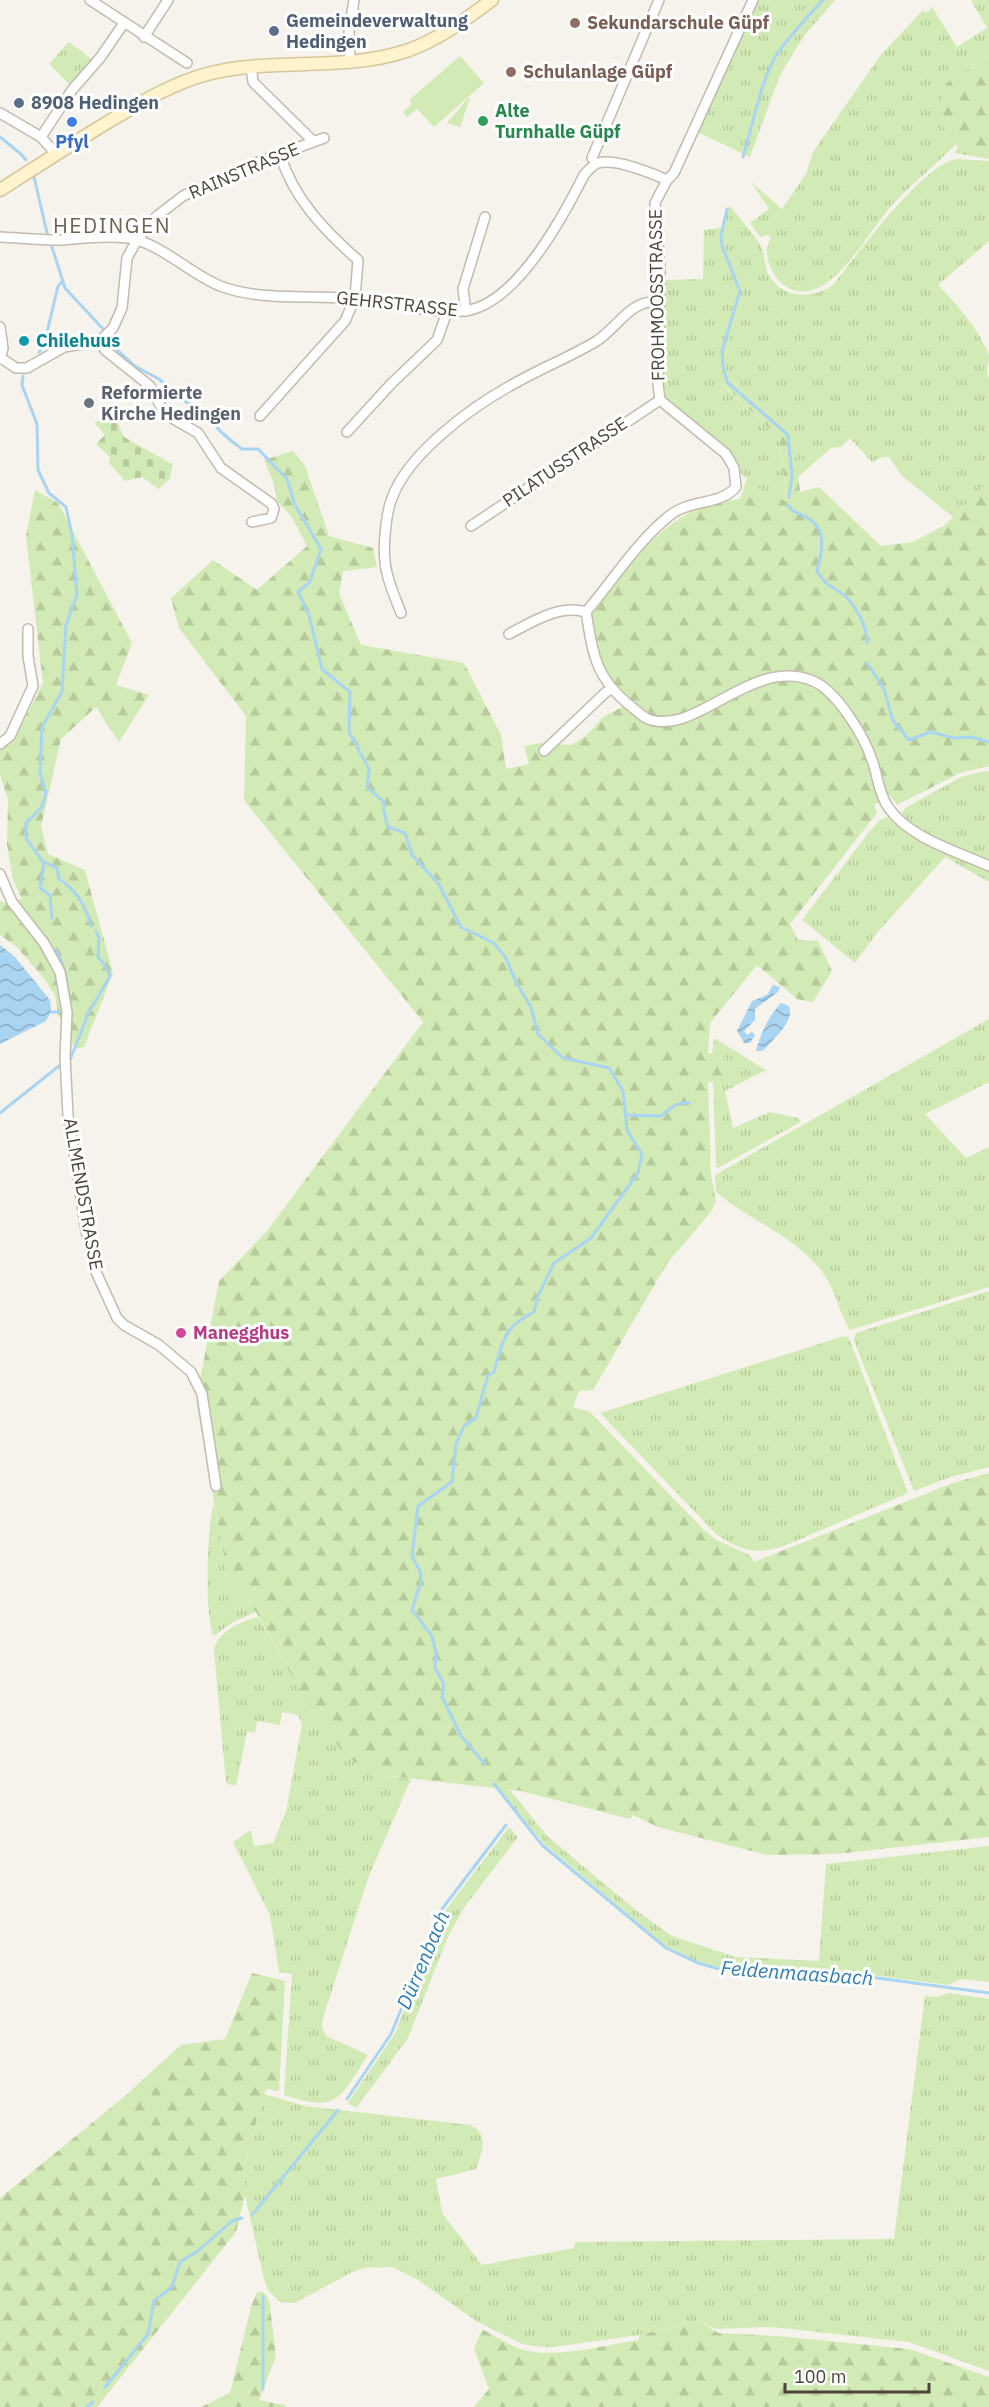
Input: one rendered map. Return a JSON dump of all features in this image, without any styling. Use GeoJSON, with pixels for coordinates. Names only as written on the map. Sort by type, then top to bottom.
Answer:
{"type":"FeatureCollection","features":[{"type":"Feature","properties":{"kind":"main road"},"geometry":{"type":"LineString","coordinates":[[0,190],[142,102],[168,89],[209,74],[251,67],[350,61],[399,53],[415,48],[487,2]]}},
{"type":"Feature","properties":{"kind":"street"},"geometry":{"type":"LineString","coordinates":[[90,0],[187,63]]}},
{"type":"Feature","properties":{"kind":"street"},"geometry":{"type":"LineString","coordinates":[[144,37],[168,0]]}},
{"type":"Feature","properties":{"kind":"street"},"geometry":{"type":"LineString","coordinates":[[350,61],[349,31],[355,0]]}},
{"type":"Feature","properties":{"kind":"street"},"geometry":{"type":"LineString","coordinates":[[592,158],[659,0]]}},
{"type":"Feature","properties":{"kind":"street","name":"FROHMOOSSTRASSE"},"geometry":{"type":"LineString","coordinates":[[586,612],[628,558],[669,516],[684,506],[729,495],[736,487],[734,468],[726,454],[660,400],[658,302],[660,267],[655,203],[667,180],[674,173],[753,0]]}},
{"type":"Feature","properties":{"kind":"street"},"geometry":{"type":"LineString","coordinates":[[41,137],[72,90],[100,58],[124,23]]}},
{"type":"Feature","properties":{"kind":"street"},"geometry":{"type":"LineString","coordinates":[[251,67],[253,82],[318,140]]}},
{"type":"Feature","properties":{"kind":"street"},"geometry":{"type":"LineString","coordinates":[[0,113],[41,137],[56,154]]}},
{"type":"Feature","properties":{"kind":"street"},"geometry":{"type":"LineString","coordinates":[[318,129],[318,140]]}},
{"type":"Feature","properties":{"kind":"street","name":"RAINSTRASSE"},"geometry":{"type":"LineString","coordinates":[[100,341],[113,328],[122,308],[127,258],[137,240],[157,216],[183,196],[318,140]]}},
{"type":"Feature","properties":{"kind":"street"},"geometry":{"type":"LineString","coordinates":[[260,416],[345,321],[355,298],[358,260],[333,238],[293,188],[280,154]]}},
{"type":"Feature","properties":{"kind":"street","name":"GEHRSTRASSE"},"geometry":{"type":"LineString","coordinates":[[137,240],[152,246],[203,278],[235,291],[266,296],[355,298],[447,312],[466,311],[487,305],[510,288],[546,240],[584,175],[592,167],[599,163],[623,165],[667,180]]}},
{"type":"Feature","properties":{"kind":"street"},"geometry":{"type":"LineString","coordinates":[[466,311],[464,289],[485,216]]}},
{"type":"Feature","properties":{"kind":"street"},"geometry":{"type":"LineString","coordinates":[[0,237],[41,240],[137,240]]}},
{"type":"Feature","properties":{"kind":"street"},"geometry":{"type":"LineString","coordinates":[[401,613],[385,563],[384,544],[391,499],[407,472],[445,430],[508,386],[597,341],[632,309],[648,301],[658,302]]}},
{"type":"Feature","properties":{"kind":"street"},"geometry":{"type":"LineString","coordinates":[[347,432],[391,384],[437,340],[447,312]]}},
{"type":"Feature","properties":{"kind":"street"},"geometry":{"type":"LineString","coordinates":[[0,327],[3,348],[1,358],[16,368],[27,368],[64,347],[100,341],[105,350],[150,386],[165,414],[198,433],[222,468],[272,504],[274,509],[271,518],[252,522]]}},
{"type":"Feature","properties":{"kind":"street","name":"PILATUSSTRASSE"},"geometry":{"type":"LineString","coordinates":[[471,526],[660,400]]}},
{"type":"Feature","properties":{"kind":"street"},"geometry":{"type":"LineString","coordinates":[[509,634],[557,612],[573,609],[586,612],[594,659],[612,689],[647,718],[669,721],[684,718],[753,683],[774,675],[796,675],[815,682],[828,691],[854,723],[873,760],[880,793],[894,814],[920,834],[989,866]]}},
{"type":"Feature","properties":{"kind":"street"},"geometry":{"type":"LineString","coordinates":[[0,744],[10,736],[33,686],[28,656],[28,629]]}},
{"type":"Feature","properties":{"kind":"street"},"geometry":{"type":"LineString","coordinates":[[544,751],[606,692],[612,689]]}},
{"type":"Feature","properties":{"kind":"street","name":"ALLMENDSTRASSE"},"geometry":{"type":"LineString","coordinates":[[0,874],[12,902],[44,943],[60,972],[67,1012],[65,1057],[68,1115],[86,1231],[96,1272],[117,1318],[124,1325],[159,1345],[191,1372],[202,1394],[216,1486]]}},
{"type":"Feature","properties":{"kind":"green space"},"geometry":{"type":"Polygon","coordinates":[[[759,0],[835,0],[804,36],[780,75],[750,157],[697,132],[759,0]]]}},
{"type":"Feature","properties":{"kind":"green space"},"geometry":{"type":"Polygon","coordinates":[[[971,0],[989,0],[989,56],[946,83],[937,116],[956,144],[892,205],[849,262],[836,275],[822,286],[808,291],[793,290],[787,287],[777,278],[769,263],[767,250],[771,237],[768,235],[760,237],[750,223],[769,209],[751,182],[782,209],[806,174],[813,152],[880,56],[923,10],[926,13],[932,7],[957,47],[987,28],[971,0]]]}},
{"type":"Feature","properties":{"kind":"green space"},"geometry":{"type":"Polygon","coordinates":[[[69,42],[93,60],[72,87],[49,64],[69,42]]]}},
{"type":"Feature","properties":{"kind":"green space"},"geometry":{"type":"Polygon","coordinates":[[[460,56],[484,83],[434,127],[417,109],[407,117],[403,112],[412,104],[409,100],[460,56]]]}},
{"type":"Feature","properties":{"kind":"green space"},"geometry":{"type":"Polygon","coordinates":[[[989,56],[989,159],[955,153],[958,147],[936,117],[946,83],[989,56]]]}},
{"type":"Feature","properties":{"kind":"green space"},"geometry":{"type":"Polygon","coordinates":[[[470,98],[460,127],[447,123],[470,98]]]}},
{"type":"Feature","properties":{"kind":"green space"},"geometry":{"type":"Polygon","coordinates":[[[956,159],[989,161],[989,241],[938,285],[974,328],[989,356],[987,370],[989,379],[989,482],[953,517],[901,475],[889,457],[872,462],[850,438],[841,447],[831,448],[798,477],[794,436],[728,377],[723,357],[723,385],[779,438],[787,503],[746,482],[747,478],[743,476],[733,456],[666,398],[662,381],[664,280],[703,279],[704,230],[721,228],[729,205],[761,246],[768,274],[774,282],[789,292],[798,294],[806,295],[824,290],[833,285],[890,213],[925,177],[942,165],[956,159]]]}},
{"type":"Feature","properties":{"kind":"green space"},"geometry":{"type":"Polygon","coordinates":[[[723,357],[728,377],[794,436],[800,492],[819,487],[881,546],[913,542],[945,525],[989,482],[989,766],[960,773],[897,805],[890,795],[874,805],[877,813],[790,924],[798,940],[818,941],[832,971],[813,1002],[797,999],[757,965],[710,1023],[708,1053],[724,1057],[725,1081],[708,1082],[711,1174],[716,1201],[711,1212],[668,1262],[593,1390],[579,1391],[573,1407],[590,1412],[715,1539],[751,1556],[754,1562],[953,1483],[989,1473],[989,1837],[836,1854],[767,1855],[658,1827],[633,1815],[630,1819],[521,1791],[372,1774],[343,1753],[297,1685],[256,1612],[227,1573],[196,1401],[219,1281],[267,1231],[423,1022],[244,800],[246,716],[179,628],[171,598],[213,560],[257,590],[307,546],[291,516],[277,501],[274,484],[264,460],[293,451],[305,466],[329,536],[373,548],[377,567],[343,571],[339,593],[361,645],[464,663],[501,735],[506,769],[529,764],[524,746],[540,743],[571,745],[586,736],[603,717],[628,704],[600,662],[589,615],[638,555],[666,528],[682,517],[714,503],[740,499],[746,482],[787,502],[779,438],[723,384],[718,358],[723,357]]]}},
{"type":"Feature","properties":{"kind":"green space"},"geometry":{"type":"Polygon","coordinates":[[[109,412],[115,417],[124,437],[172,464],[170,478],[159,489],[142,477],[125,481],[109,463],[110,457],[96,444],[105,435],[95,423],[109,412]]]}},
{"type":"Feature","properties":{"kind":"green space"},"geometry":{"type":"Polygon","coordinates":[[[35,490],[58,503],[132,643],[116,685],[149,695],[119,742],[96,707],[61,739],[41,826],[48,854],[85,870],[113,973],[84,1047],[75,1049],[58,1014],[55,995],[17,947],[0,935],[0,901],[4,903],[22,899],[13,880],[7,845],[8,800],[0,774],[0,749],[14,739],[43,683],[26,536],[35,490]]]}},
{"type":"Feature","properties":{"kind":"green space"},"geometry":{"type":"Polygon","coordinates":[[[989,772],[989,862],[928,834],[902,813],[905,808],[961,777],[989,772]]]}},
{"type":"Feature","properties":{"kind":"green space"},"geometry":{"type":"Polygon","coordinates":[[[890,816],[919,838],[989,871],[989,882],[945,857],[877,933],[855,963],[802,920],[869,832],[880,820],[890,816]]]}},
{"type":"Feature","properties":{"kind":"green space"},"geometry":{"type":"Polygon","coordinates":[[[989,1019],[989,1082],[925,1114],[966,1158],[989,1147],[989,1287],[850,1330],[829,1283],[819,1268],[783,1236],[716,1192],[715,1175],[989,1019]]]}},
{"type":"Feature","properties":{"kind":"green space"},"geometry":{"type":"Polygon","coordinates":[[[714,1038],[766,1070],[725,1091],[733,1128],[770,1112],[798,1118],[801,1122],[718,1168],[716,1167],[713,1081],[725,1080],[724,1058],[712,1055],[714,1038]]]}},
{"type":"Feature","properties":{"kind":"green space"},"geometry":{"type":"Polygon","coordinates":[[[989,1291],[989,1467],[950,1477],[914,1491],[854,1341],[856,1333],[989,1291]]]}},
{"type":"Feature","properties":{"kind":"green space"},"geometry":{"type":"Polygon","coordinates":[[[844,1336],[848,1337],[854,1351],[908,1493],[784,1546],[756,1551],[748,1550],[716,1534],[600,1413],[844,1336]]]}},
{"type":"Feature","properties":{"kind":"green space"},"geometry":{"type":"Polygon","coordinates":[[[214,1503],[227,1573],[256,1612],[233,1622],[214,1636],[209,1611],[208,1571],[214,1503]]]}},
{"type":"Feature","properties":{"kind":"green space"},"geometry":{"type":"Polygon","coordinates":[[[258,1617],[297,1685],[372,1774],[411,1779],[368,1878],[323,2018],[322,2028],[326,2036],[368,2055],[343,2092],[327,2102],[316,2103],[284,2095],[292,1974],[279,1972],[270,1915],[233,1842],[251,1830],[254,1846],[273,1843],[286,1812],[302,1724],[298,1715],[282,1712],[280,1725],[257,1721],[255,1733],[247,1731],[236,1786],[226,1783],[214,1650],[216,1643],[225,1633],[258,1617]]]}},
{"type":"Feature","properties":{"kind":"green space"},"geometry":{"type":"Polygon","coordinates":[[[498,1788],[510,1790],[548,1837],[637,1911],[672,1936],[736,1957],[819,1961],[826,1864],[989,1846],[989,1982],[961,1979],[949,1985],[833,1970],[723,1968],[699,1962],[667,1947],[543,1843],[498,1788]]]}},
{"type":"Feature","properties":{"kind":"green space"},"geometry":{"type":"Polygon","coordinates":[[[509,1827],[518,1837],[463,1909],[447,1939],[408,2038],[357,2107],[347,2104],[394,2035],[444,1912],[509,1827]]]}},
{"type":"Feature","properties":{"kind":"green space"},"geometry":{"type":"Polygon","coordinates":[[[252,1973],[285,1981],[279,2091],[267,2089],[264,2094],[244,2167],[245,2195],[236,2232],[97,2407],[0,2407],[0,2198],[124,2097],[181,2045],[225,2039],[252,1973]]]}},
{"type":"Feature","properties":{"kind":"green space"},"geometry":{"type":"Polygon","coordinates":[[[949,1993],[989,1999],[989,2371],[909,2342],[771,2327],[715,2329],[700,2321],[639,2335],[553,2347],[532,2346],[520,2343],[476,2321],[418,2280],[392,2267],[364,2268],[352,2272],[295,2303],[280,2302],[268,2290],[245,2195],[244,2168],[264,2094],[305,2106],[470,2125],[476,2129],[480,2133],[483,2144],[476,2169],[436,2179],[442,2213],[482,2265],[574,2248],[575,2242],[894,2239],[925,1996],[937,1997],[949,1993]]]}},
{"type":"Feature","properties":{"kind":"green space"},"geometry":{"type":"Polygon","coordinates":[[[257,2292],[263,2292],[269,2299],[276,2356],[259,2400],[285,2405],[285,2407],[201,2407],[230,2393],[251,2307],[257,2292]]]}},
{"type":"Feature","properties":{"kind":"green space"},"geometry":{"type":"Polygon","coordinates":[[[700,2321],[718,2333],[778,2336],[909,2349],[989,2377],[989,2407],[474,2407],[489,2389],[474,2349],[482,2329],[526,2351],[558,2353],[639,2340],[639,2335],[700,2321]]]}},
{"type":"Feature","properties":{"kind":"water"},"geometry":{"type":"Polygon","coordinates":[[[0,945],[15,957],[50,1000],[51,1012],[46,1021],[0,1044],[0,945]]]}},
{"type":"Feature","properties":{"kind":"water"},"geometry":{"type":"Polygon","coordinates":[[[773,985],[780,987],[778,992],[755,1009],[755,1020],[744,1031],[747,1035],[752,1032],[755,1035],[750,1043],[744,1043],[737,1031],[752,1001],[767,995],[773,985]]]}},
{"type":"Feature","properties":{"kind":"water"},"geometry":{"type":"Polygon","coordinates":[[[781,1003],[789,1006],[789,1018],[786,1024],[763,1051],[756,1051],[772,1014],[781,1003]]]}},
{"type":"Feature","properties":{"kind":"waterway"},"geometry":{"type":"LineString","coordinates":[[743,157],[771,64],[787,40],[823,0]]}},
{"type":"Feature","properties":{"kind":"waterway"},"geometry":{"type":"LineString","coordinates":[[0,137],[26,160]]}},
{"type":"Feature","properties":{"kind":"waterway"},"geometry":{"type":"LineString","coordinates":[[34,177],[48,237]]}},
{"type":"Feature","properties":{"kind":"waterway"},"geometry":{"type":"LineString","coordinates":[[727,209],[721,235],[722,246],[740,291],[722,351],[723,366],[727,382],[788,435],[792,476],[789,497]]}},
{"type":"Feature","properties":{"kind":"waterway"},"geometry":{"type":"LineString","coordinates":[[51,244],[65,288],[105,331]]}},
{"type":"Feature","properties":{"kind":"waterway"},"geometry":{"type":"LineString","coordinates":[[39,352],[44,345],[58,286],[63,281]]}},
{"type":"Feature","properties":{"kind":"waterway"},"geometry":{"type":"LineString","coordinates":[[110,339],[116,349],[135,366],[159,379],[183,400],[206,414],[221,432],[242,449],[258,449],[287,479],[295,505],[321,549],[310,582],[298,592],[309,615],[322,669],[350,692],[349,732],[369,769],[367,787],[384,802],[388,827],[405,833],[412,855],[438,883],[461,927],[494,943],[506,958],[516,982],[531,1007],[538,1034],[563,1058],[609,1068],[623,1091],[627,1130],[642,1154],[638,1173],[591,1238],[554,1263],[538,1296],[534,1312],[510,1329],[494,1372],[488,1375],[476,1418],[464,1426],[456,1444],[452,1482],[418,1506],[412,1556],[420,1571],[421,1581],[412,1610],[432,1636],[436,1653],[435,1668],[444,1684],[442,1697],[461,1736],[485,1764]]}},
{"type":"Feature","properties":{"kind":"waterway"},"geometry":{"type":"LineString","coordinates":[[23,376],[22,385],[37,424],[38,470],[49,493],[66,507],[72,535],[77,595],[66,625],[62,692],[42,727],[40,773],[46,793],[42,807],[26,823],[26,838],[42,861],[57,868],[59,879],[80,899],[91,926]]}},
{"type":"Feature","properties":{"kind":"waterway"},"geometry":{"type":"LineString","coordinates":[[788,505],[795,512],[808,518],[819,529],[822,549],[817,571],[827,584],[845,596],[853,605],[861,618],[867,643]]}},
{"type":"Feature","properties":{"kind":"waterway"},"geometry":{"type":"LineString","coordinates":[[867,663],[884,689],[893,721],[909,740],[931,732],[953,738],[971,737],[989,742]]}},
{"type":"Feature","properties":{"kind":"waterway"},"geometry":{"type":"LineString","coordinates":[[44,863],[40,888],[50,895],[52,918]]}},
{"type":"Feature","properties":{"kind":"waterway"},"geometry":{"type":"LineString","coordinates":[[70,1060],[89,1012],[110,976],[98,957],[99,938],[96,931]]}},
{"type":"Feature","properties":{"kind":"waterway"},"geometry":{"type":"LineString","coordinates":[[56,950],[64,968],[69,1000]]}},
{"type":"Feature","properties":{"kind":"waterway"},"geometry":{"type":"LineString","coordinates":[[51,1012],[59,1012]]}},
{"type":"Feature","properties":{"kind":"waterway"},"geometry":{"type":"LineString","coordinates":[[0,1113],[59,1066]]}},
{"type":"Feature","properties":{"kind":"waterway"},"geometry":{"type":"LineString","coordinates":[[625,1115],[661,1116],[677,1104],[689,1103]]}},
{"type":"Feature","properties":{"kind":"waterway","name":"Feldenmaasbach"},"geometry":{"type":"LineString","coordinates":[[494,1784],[542,1845],[666,1948],[698,1963],[723,1970],[833,1972],[989,1993]]}},
{"type":"Feature","properties":{"kind":"waterway","name":"Dürrenbach"},"geometry":{"type":"LineString","coordinates":[[347,2099],[391,2034],[442,1909],[506,1825]]}},
{"type":"Feature","properties":{"kind":"waterway","name":"Dürrenbach"},"geometry":{"type":"LineString","coordinates":[[252,2215],[338,2110]]}},
{"type":"Feature","properties":{"kind":"waterway","name":"Dürrenbach"},"geometry":{"type":"LineString","coordinates":[[105,2387],[148,2334],[154,2301],[172,2287],[180,2262],[198,2251],[232,2221],[242,2218]]}},
{"type":"Feature","properties":{"kind":"waterway"},"geometry":{"type":"LineString","coordinates":[[263,2296],[263,2389]]}},
{"type":"Feature","properties":{"kind":"waterway","name":"Dürrenbach"},"geometry":{"type":"LineString","coordinates":[[87,2407],[93,2402]]}},
{"type":"Feature","properties":{"kind":"place","name":"Sekundarschule Güpf"},"geometry":{"type":"Point","coordinates":[575,23]}},
{"type":"Feature","properties":{"kind":"place","name":"Gemeindeverwaltung Hedingen"},"geometry":{"type":"Point","coordinates":[274,31]}},
{"type":"Feature","properties":{"kind":"place","name":"Schulanlage Güpf"},"geometry":{"type":"Point","coordinates":[511,72]}},
{"type":"Feature","properties":{"kind":"place","name":"8908 Hedingen"},"geometry":{"type":"Point","coordinates":[19,103]}},
{"type":"Feature","properties":{"kind":"place","name":"Alte Turnhalle Güpf"},"geometry":{"type":"Point","coordinates":[483,121]}},
{"type":"Feature","properties":{"kind":"place","name":"Pfyl"},"geometry":{"type":"Point","coordinates":[72,122]}},
{"type":"Feature","properties":{"kind":"place","name":"Chilehuus"},"geometry":{"type":"Point","coordinates":[24,341]}},
{"type":"Feature","properties":{"kind":"place","name":"Reformierte Kirche Hedingen"},"geometry":{"type":"Point","coordinates":[89,403]}},
{"type":"Feature","properties":{"kind":"place","name":"Manegghus"},"geometry":{"type":"Point","coordinates":[181,1333]}},
{"type":"Feature","properties":{"kind":"district","name":"HEDINGEN"},"geometry":{"type":"Point","coordinates":[112,226]}}]}
